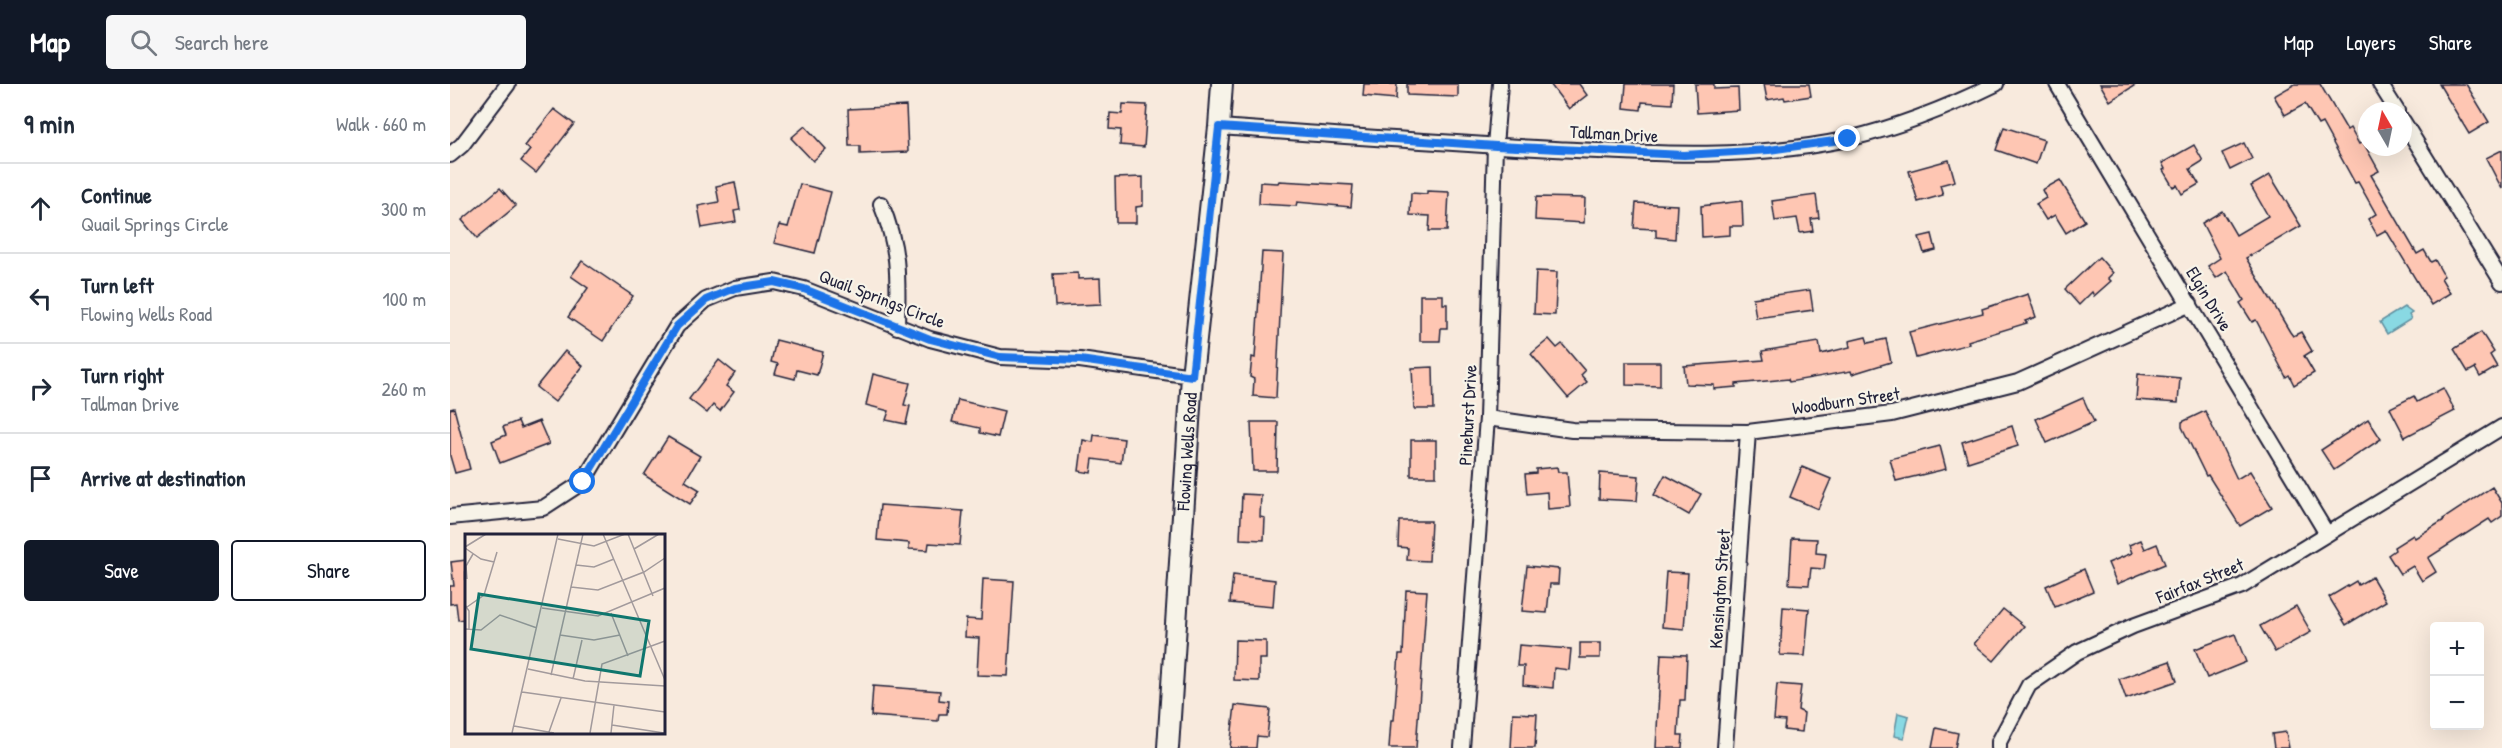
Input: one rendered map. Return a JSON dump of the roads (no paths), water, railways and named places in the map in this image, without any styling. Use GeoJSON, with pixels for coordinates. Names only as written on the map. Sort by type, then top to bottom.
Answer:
{"type":"FeatureCollection","features":[{"type":"Feature","properties":{"kind":"main road","name":"Flowing Wells Road"},"geometry":{"type":"LineString","coordinates":[[1168,748],[1192,376],[1222,84]]}},
{"type":"Feature","properties":{"kind":"street"},"geometry":{"type":"LineString","coordinates":[[450,155],[462,146],[508,84]]}},
{"type":"Feature","properties":{"kind":"street","name":"Pinehurst Drive"},"geometry":{"type":"LineString","coordinates":[[1462,748],[1487,418],[1500,84]]}},
{"type":"Feature","properties":{"kind":"street","name":"Tallman Drive"},"geometry":{"type":"LineString","coordinates":[[1219,127],[1496,146],[1684,155],[1769,150],[1848,139],[1952,105],[1996,84]]}},
{"type":"Feature","properties":{"kind":"street","name":"Elgin Drive"},"geometry":{"type":"LineString","coordinates":[[2057,84],[2327,534]]}},
{"type":"Feature","properties":{"kind":"street"},"geometry":{"type":"LineString","coordinates":[[2380,84],[2391,102]]}},
{"type":"Feature","properties":{"kind":"street"},"geometry":{"type":"LineString","coordinates":[[2412,136],[2502,282]]}},
{"type":"Feature","properties":{"kind":"street"},"geometry":{"type":"LineString","coordinates":[[880,204],[890,228],[898,265],[897,327]]}},
{"type":"Feature","properties":{"kind":"street","name":"Quail Springs Circle"},"geometry":{"type":"LineString","coordinates":[[450,517],[543,508],[583,482],[677,326],[706,300],[735,288],[774,282],[804,289],[930,339],[1000,357],[1080,360],[1192,376]]}},
{"type":"Feature","properties":{"kind":"street","name":"Woodburn Street"},"geometry":{"type":"LineString","coordinates":[[1487,418],[1572,430],[1748,432],[1892,414],[2018,382],[2190,304]]}},
{"type":"Feature","properties":{"kind":"street","name":"Fairfax Street"},"geometry":{"type":"LineString","coordinates":[[1999,748],[1999,742],[2029,685],[2077,652],[2133,626],[2242,586],[2502,427]]}},
{"type":"Feature","properties":{"kind":"street","name":"Kensington Street"},"geometry":{"type":"LineString","coordinates":[[1725,748],[1748,432]]}},
{"type":"Feature","properties":{"kind":"water"},"geometry":{"type":"Polygon","coordinates":[[[2404,307],[2412,313],[2409,315],[2411,319],[2387,334],[2380,322],[2404,307]]]}},
{"type":"Feature","properties":{"kind":"water"},"geometry":{"type":"Polygon","coordinates":[[[1898,713],[1909,716],[1904,738],[1894,736],[1898,713]]]}}]}
